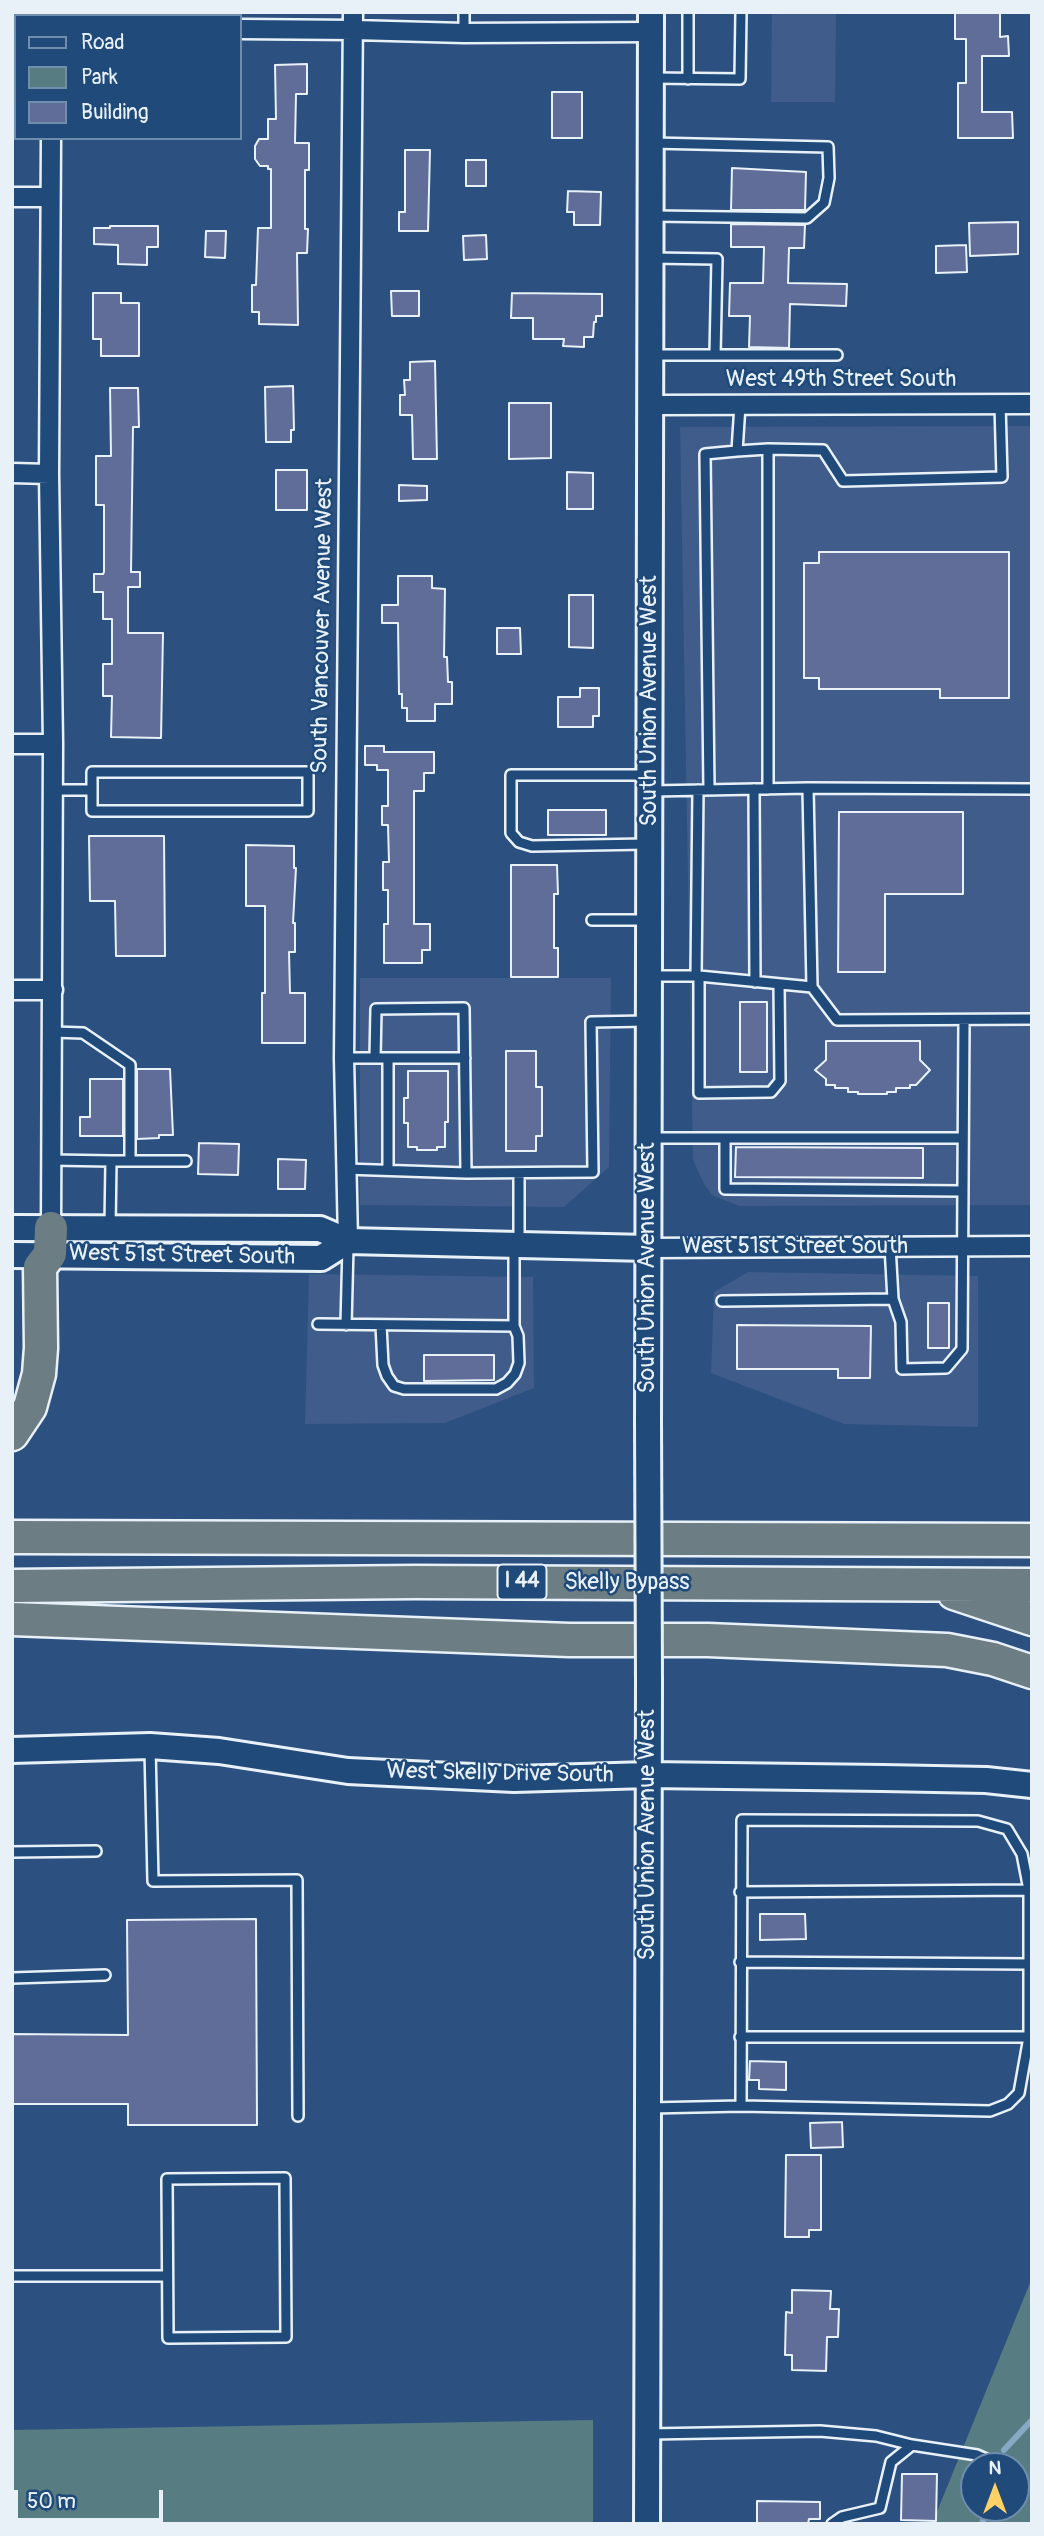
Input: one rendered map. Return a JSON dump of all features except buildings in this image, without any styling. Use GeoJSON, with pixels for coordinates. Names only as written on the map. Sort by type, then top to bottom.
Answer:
{"type":"FeatureCollection","features":[{"type":"Feature","properties":{"kind":"highway"},"geometry":{"type":"LineString","coordinates":[[12,1434],[30,1406],[39,1374],[40,1267],[51,1241]]}},
{"type":"Feature","properties":{"kind":"highway","name":"Skelly Bypass"},"geometry":{"type":"LineString","coordinates":[[12,1537],[1032,1540]]}},
{"type":"Feature","properties":{"kind":"highway","name":"Skelly Bypass"},"geometry":{"type":"LineString","coordinates":[[12,1586],[415,1582],[1032,1585]]}},
{"type":"Feature","properties":{"kind":"highway"},"geometry":{"type":"LineString","coordinates":[[926,1584],[1032,1619]]}},
{"type":"Feature","properties":{"kind":"highway"},"geometry":{"type":"LineString","coordinates":[[12,1619],[569,1640],[708,1640],[947,1650],[993,1659],[1032,1672]]}},
{"type":"Feature","properties":{"kind":"street"},"geometry":{"type":"LineString","coordinates":[[242,29],[354,21],[464,33],[651,22]]}},
{"type":"Feature","properties":{"kind":"street","name":"South Vancouver Avenue West"},"geometry":{"type":"LineString","coordinates":[[348,1241],[344,1058],[354,21]]}},
{"type":"Feature","properties":{"kind":"street","name":"South Union Avenue West"},"geometry":{"type":"LineString","coordinates":[[647,2524],[651,22]]}},
{"type":"Feature","properties":{"kind":"street"},"geometry":{"type":"LineString","coordinates":[[51,140],[51,1241]]}},
{"type":"Feature","properties":{"kind":"street"},"geometry":{"type":"LineString","coordinates":[[12,197],[50,197]]}},
{"type":"Feature","properties":{"kind":"street","name":"West 49th Street South"},"geometry":{"type":"LineString","coordinates":[[650,405],[1032,404]]}},
{"type":"Feature","properties":{"kind":"street"},"geometry":{"type":"LineString","coordinates":[[12,473],[49,474]]}},
{"type":"Feature","properties":{"kind":"street"},"geometry":{"type":"LineString","coordinates":[[12,744],[53,744]]}},
{"type":"Feature","properties":{"kind":"street"},"geometry":{"type":"LineString","coordinates":[[12,990],[53,990]]}},
{"type":"Feature","properties":{"kind":"street","name":"West 51st Street South"},"geometry":{"type":"LineString","coordinates":[[12,1228],[51,1241],[321,1258],[348,1241]]}},
{"type":"Feature","properties":{"kind":"street","name":"West 51st Street South"},"geometry":{"type":"LineString","coordinates":[[12,1255],[51,1241],[110,1229],[320,1229],[348,1241],[648,1248],[1032,1246]]}},
{"type":"Feature","properties":{"kind":"street","name":"West Skelly Drive South"},"geometry":{"type":"LineString","coordinates":[[12,1750],[150,1746],[219,1751],[348,1771],[514,1779],[648,1775],[986,1780],[1032,1785]]}},
{"type":"Feature","properties":{"kind":"lane"},"geometry":{"type":"LineString","coordinates":[[464,12],[464,33]]}},
{"type":"Feature","properties":{"kind":"lane"},"geometry":{"type":"LineString","coordinates":[[688,12],[688,79]]}},
{"type":"Feature","properties":{"kind":"lane"},"geometry":{"type":"LineString","coordinates":[[651,78],[740,79],[741,12]]}},
{"type":"Feature","properties":{"kind":"lane"},"geometry":{"type":"LineString","coordinates":[[651,143],[828,147],[829,178],[824,203],[807,218],[651,216]]}},
{"type":"Feature","properties":{"kind":"lane"},"geometry":{"type":"LineString","coordinates":[[650,258],[717,259],[715,355]]}},
{"type":"Feature","properties":{"kind":"lane"},"geometry":{"type":"LineString","coordinates":[[650,355],[836,355]]}},
{"type":"Feature","properties":{"kind":"lane"},"geometry":{"type":"LineString","coordinates":[[709,790],[705,454],[768,449],[822,450],[843,481],[1002,477],[1000,404]]}},
{"type":"Feature","properties":{"kind":"lane"},"geometry":{"type":"LineString","coordinates":[[737,451],[740,405]]}},
{"type":"Feature","properties":{"kind":"lane"},"geometry":{"type":"LineString","coordinates":[[768,449],[768,789]]}},
{"type":"Feature","properties":{"kind":"lane"},"geometry":{"type":"LineString","coordinates":[[92,772],[308,772],[308,811],[92,811],[92,790],[92,772]]}},
{"type":"Feature","properties":{"kind":"lane"},"geometry":{"type":"LineString","coordinates":[[650,844],[531,846],[519,842],[511,834],[511,775],[650,783],[698,790],[1032,789]]}},
{"type":"Feature","properties":{"kind":"lane"},"geometry":{"type":"LineString","coordinates":[[808,788],[811,987],[837,1020],[1032,1019]]}},
{"type":"Feature","properties":{"kind":"lane"},"geometry":{"type":"LineString","coordinates":[[754,789],[755,982]]}},
{"type":"Feature","properties":{"kind":"lane"},"geometry":{"type":"LineString","coordinates":[[53,790],[92,790]]}},
{"type":"Feature","properties":{"kind":"lane"},"geometry":{"type":"LineString","coordinates":[[698,790],[699,1093],[771,1092],[780,1081],[779,984]]}},
{"type":"Feature","properties":{"kind":"lane"},"geometry":{"type":"LineString","coordinates":[[592,920],[650,920]]}},
{"type":"Feature","properties":{"kind":"lane"},"geometry":{"type":"LineString","coordinates":[[650,976],[697,976],[811,987]]}},
{"type":"Feature","properties":{"kind":"lane"},"geometry":{"type":"LineString","coordinates":[[375,1058],[376,1009],[464,1008],[466,1173]]}},
{"type":"Feature","properties":{"kind":"lane"},"geometry":{"type":"LineString","coordinates":[[890,1246],[892,1299],[901,1322],[902,1369],[946,1368],[962,1349],[964,1020]]}},
{"type":"Feature","properties":{"kind":"lane"},"geometry":{"type":"LineString","coordinates":[[345,1169],[466,1173],[593,1172],[591,1022],[650,1021]]}},
{"type":"Feature","properties":{"kind":"lane"},"geometry":{"type":"LineString","coordinates":[[53,1032],[83,1033],[130,1065],[130,1161]]}},
{"type":"Feature","properties":{"kind":"lane"},"geometry":{"type":"LineString","coordinates":[[344,1058],[465,1058]]}},
{"type":"Feature","properties":{"kind":"lane"},"geometry":{"type":"LineString","coordinates":[[388,1058],[388,1169]]}},
{"type":"Feature","properties":{"kind":"lane"},"geometry":{"type":"LineString","coordinates":[[649,1138],[963,1138]]}},
{"type":"Feature","properties":{"kind":"lane"},"geometry":{"type":"LineString","coordinates":[[725,1138],[725,1189],[963,1191]]}},
{"type":"Feature","properties":{"kind":"lane"},"geometry":{"type":"LineString","coordinates":[[52,1160],[186,1161]]}},
{"type":"Feature","properties":{"kind":"lane"},"geometry":{"type":"LineString","coordinates":[[110,1229],[111,1161]]}},
{"type":"Feature","properties":{"kind":"lane"},"geometry":{"type":"LineString","coordinates":[[381,1325],[383,1365],[394,1386],[404,1389],[496,1389],[507,1383],[515,1374],[519,1363],[518,1336],[513,1326],[519,1173]]}},
{"type":"Feature","properties":{"kind":"lane"},"geometry":{"type":"LineString","coordinates":[[346,1325],[348,1241]]}},
{"type":"Feature","properties":{"kind":"lane"},"geometry":{"type":"LineString","coordinates":[[722,1301],[892,1299]]}},
{"type":"Feature","properties":{"kind":"lane"},"geometry":{"type":"LineString","coordinates":[[318,1324],[513,1326]]}},
{"type":"Feature","properties":{"kind":"lane"},"geometry":{"type":"LineString","coordinates":[[150,1746],[153,1881],[297,1881],[298,2116]]}},
{"type":"Feature","properties":{"kind":"lane"},"geometry":{"type":"LineString","coordinates":[[648,2108],[741,2106],[990,2111],[1008,2104],[1018,2093],[1029,2037],[1029,1890],[1022,1854],[1007,1829],[978,1821],[741,1820],[741,2106]]}},
{"type":"Feature","properties":{"kind":"lane"},"geometry":{"type":"LineString","coordinates":[[12,1852],[96,1851]]}},
{"type":"Feature","properties":{"kind":"lane"},"geometry":{"type":"LineString","coordinates":[[740,1892],[1029,1890]]}},
{"type":"Feature","properties":{"kind":"lane"},"geometry":{"type":"LineString","coordinates":[[740,1962],[1028,1964]]}},
{"type":"Feature","properties":{"kind":"lane"},"geometry":{"type":"LineString","coordinates":[[12,1978],[105,1975]]}},
{"type":"Feature","properties":{"kind":"lane"},"geometry":{"type":"LineString","coordinates":[[740,2037],[1029,2037]]}},
{"type":"Feature","properties":{"kind":"lane"},"geometry":{"type":"LineString","coordinates":[[285,2178],[286,2337],[168,2338],[167,2276],[167,2179],[285,2178]]}},
{"type":"Feature","properties":{"kind":"lane"},"geometry":{"type":"LineString","coordinates":[[12,2276],[167,2276]]}},
{"type":"Feature","properties":{"kind":"lane"},"geometry":{"type":"LineString","coordinates":[[647,2434],[820,2431],[876,2436],[960,2452]]}},
{"type":"Feature","properties":{"kind":"lane"},"geometry":{"type":"LineString","coordinates":[[832,2524],[842,2517],[880,2508],[891,2462],[912,2445]]}},
{"type":"Feature","properties":{"kind":"shaded area"},"geometry":{"type":"Polygon","coordinates":[[[772,12],[836,12],[835,102],[771,102],[772,12]]]}},
{"type":"Feature","properties":{"kind":"shaded area"},"geometry":{"type":"Polygon","coordinates":[[[1032,426],[1032,1205],[739,1206],[712,1195],[693,1160],[680,427],[1032,426]]]}},
{"type":"Feature","properties":{"kind":"shaded area"},"geometry":{"type":"Polygon","coordinates":[[[360,978],[611,978],[609,1167],[564,1207],[360,1205],[360,978]]]}},
{"type":"Feature","properties":{"kind":"shaded area"},"geometry":{"type":"Polygon","coordinates":[[[748,1272],[978,1276],[978,1427],[844,1424],[711,1373],[714,1292],[748,1272]]]}},
{"type":"Feature","properties":{"kind":"shaded area"},"geometry":{"type":"Polygon","coordinates":[[[309,1274],[533,1277],[534,1388],[445,1423],[305,1424],[309,1274]]]}},
{"type":"Feature","properties":{"kind":"green space"},"geometry":{"type":"Polygon","coordinates":[[[1032,2278],[1032,2524],[932,2524],[960,2455],[960,2522],[1030,2522],[1030,2452],[961,2452],[1032,2278]]]}},
{"type":"Feature","properties":{"kind":"green space"},"geometry":{"type":"Polygon","coordinates":[[[593,2420],[593,2524],[12,2524],[12,2430],[593,2420]]]}},
{"type":"Feature","properties":{"kind":"waterway"},"geometry":{"type":"LineString","coordinates":[[1004,2450],[1032,2420]]}}]}
